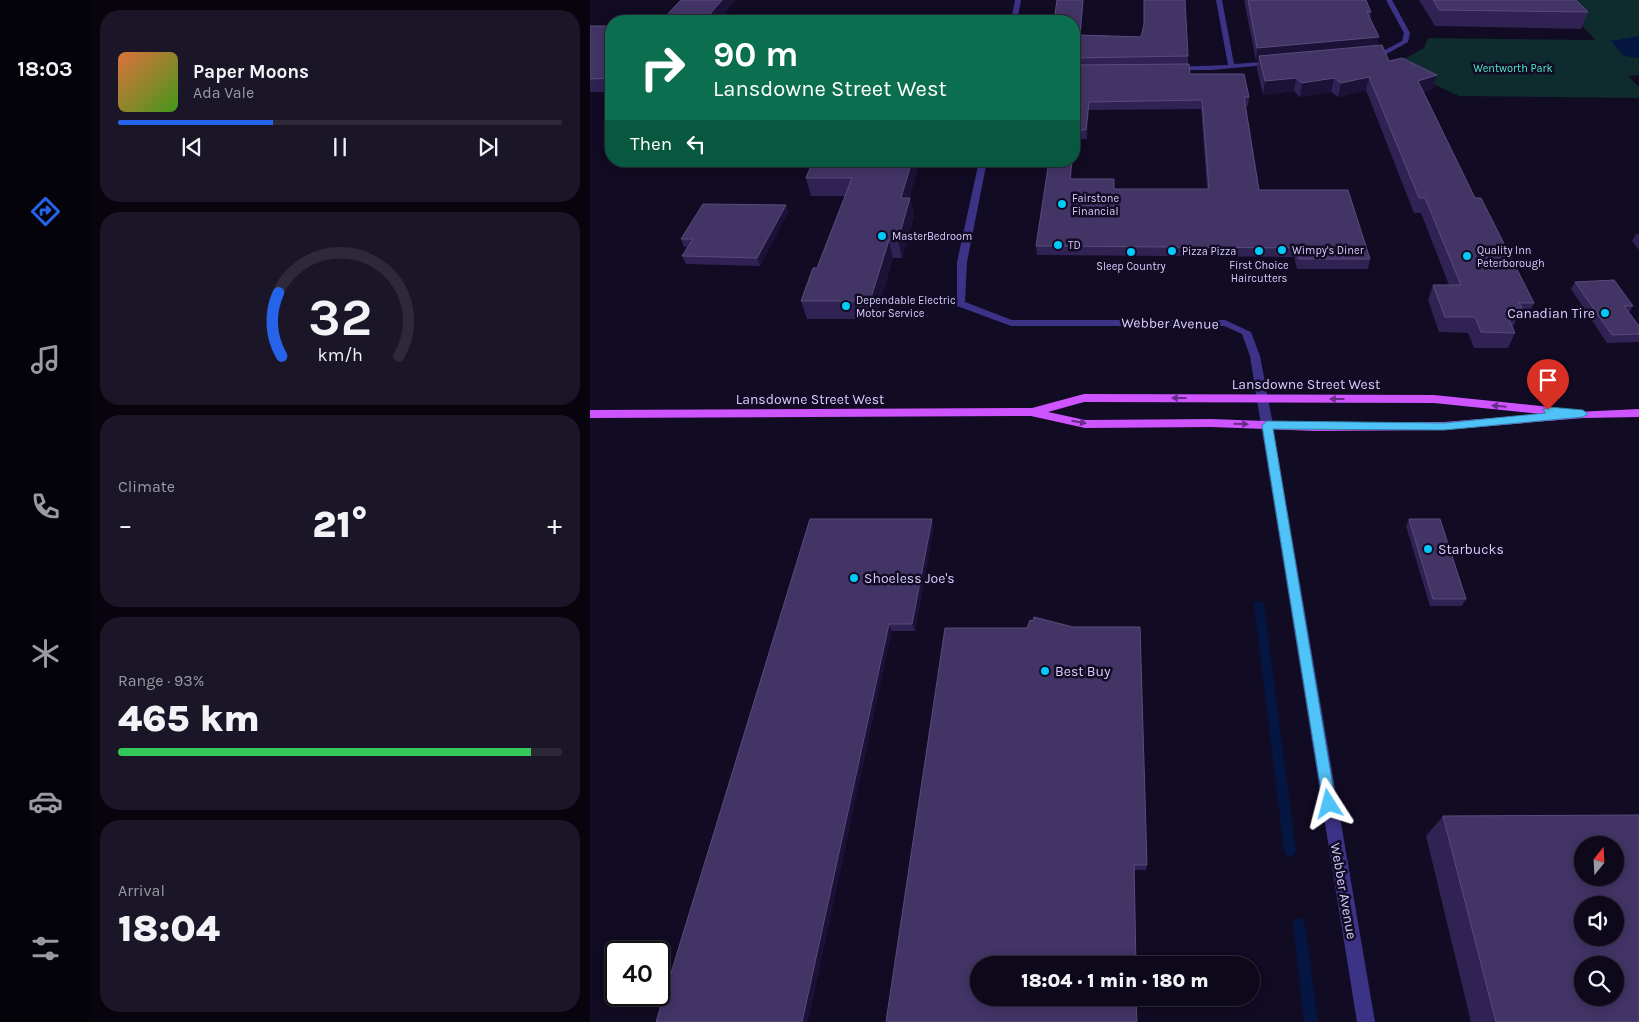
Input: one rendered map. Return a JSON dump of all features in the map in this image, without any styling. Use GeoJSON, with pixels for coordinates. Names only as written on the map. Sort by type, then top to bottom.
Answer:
{"type":"FeatureCollection","features":[{"type":"Feature","properties":{"kind":"main road","name":"Lansdowne Street West"},"geometry":{"type":"LineString","coordinates":[[1031,412],[1084,398],[1262,398],[1434,399],[1583,414]]}},
{"type":"Feature","properties":{"kind":"main road","name":"Lansdowne Street West"},"geometry":{"type":"LineString","coordinates":[[590,414],[1031,412],[1085,424],[1444,426],[1583,414],[1639,413]]}},
{"type":"Feature","properties":{"kind":"street"},"geometry":{"type":"LineString","coordinates":[[1015,15],[1018,0]]}},
{"type":"Feature","properties":{"kind":"street"},"geometry":{"type":"LineString","coordinates":[[1219,0],[1230,65]]}},
{"type":"Feature","properties":{"kind":"street"},"geometry":{"type":"LineString","coordinates":[[1363,55],[1382,54],[1405,42],[1407,33],[1389,0]]}},
{"type":"Feature","properties":{"kind":"street"},"geometry":{"type":"LineString","coordinates":[[1160,69],[1218,68],[1230,65],[1286,62]]}},
{"type":"Feature","properties":{"kind":"street","name":"Webber Avenue"},"geometry":{"type":"LineString","coordinates":[[982,167],[962,262],[960,304],[1011,322],[1225,323],[1246,332],[1255,356],[1366,1022]]}},
{"type":"Feature","properties":{"kind":"green space","name":"Wentworth Park"},"geometry":{"type":"Polygon","coordinates":[[[1559,0],[1639,0],[1639,75],[1628,76],[1639,87],[1639,98],[1459,96],[1388,63],[1408,57],[1424,48],[1428,38],[1595,40],[1559,0]]]}},
{"type":"Feature","properties":{"kind":"water"},"geometry":{"type":"Polygon","coordinates":[[[1639,36],[1639,58],[1624,56],[1611,41],[1639,36]]]}},
{"type":"Feature","properties":{"kind":"building"},"geometry":{"type":"Polygon","coordinates":[[[681,0],[722,0],[709,15],[667,15],[681,0]]]}},
{"type":"Feature","properties":{"kind":"building"},"geometry":{"type":"Polygon","coordinates":[[[1057,0],[1083,0],[1080,35],[1080,15],[1055,15],[1057,0]]]}},
{"type":"Feature","properties":{"kind":"building"},"geometry":{"type":"Polygon","coordinates":[[[1144,0],[1185,0],[1188,56],[1080,58],[1080,35],[1141,37],[1144,24],[1144,0]]]}},
{"type":"Feature","properties":{"kind":"building"},"geometry":{"type":"Polygon","coordinates":[[[1248,0],[1366,0],[1371,12],[1367,12],[1379,37],[1257,48],[1248,0]]]}},
{"type":"Feature","properties":{"kind":"building"},"geometry":{"type":"Polygon","coordinates":[[[1433,0],[1576,0],[1588,12],[1439,10],[1433,0]]]}},
{"type":"Feature","properties":{"kind":"building"},"geometry":{"type":"Polygon","coordinates":[[[590,26],[605,26],[605,78],[590,79],[590,26]]]}},
{"type":"Feature","properties":{"kind":"building"},"geometry":{"type":"Polygon","coordinates":[[[1382,45],[1389,61],[1402,58],[1437,75],[1418,81],[1475,198],[1481,198],[1534,303],[1519,303],[1522,308],[1518,308],[1520,312],[1505,311],[1515,333],[1481,332],[1475,317],[1445,317],[1433,285],[1461,285],[1425,198],[1419,198],[1369,77],[1341,83],[1334,78],[1302,83],[1296,78],[1265,81],[1259,56],[1382,45]]]}},
{"type":"Feature","properties":{"kind":"building"},"geometry":{"type":"Polygon","coordinates":[[[1189,64],[1190,74],[1244,74],[1249,97],[1244,97],[1259,190],[1348,190],[1370,259],[1299,259],[1296,248],[1036,246],[1048,167],[1071,167],[1070,179],[1114,179],[1114,189],[1209,189],[1202,100],[1089,102],[1086,130],[1080,130],[1080,65],[1189,64]]]}},
{"type":"Feature","properties":{"kind":"building"},"geometry":{"type":"Polygon","coordinates":[[[811,167],[910,167],[901,198],[910,198],[898,240],[889,240],[870,301],[801,301],[813,268],[817,268],[852,178],[806,178],[811,167]]]}},
{"type":"Feature","properties":{"kind":"building"},"geometry":{"type":"Polygon","coordinates":[[[703,204],[786,205],[757,258],[682,256],[693,239],[681,239],[703,204]]]}},
{"type":"Feature","properties":{"kind":"building"},"geometry":{"type":"Polygon","coordinates":[[[1614,280],[1633,306],[1624,306],[1639,326],[1639,334],[1612,335],[1575,282],[1614,280]]]}},
{"type":"Feature","properties":{"kind":"building"},"geometry":{"type":"Polygon","coordinates":[[[810,519],[932,519],[912,624],[889,624],[802,1022],[656,1022],[661,1006],[670,1006],[670,976],[810,519]]]}},
{"type":"Feature","properties":{"kind":"building","name":"Starbucks"},"geometry":{"type":"Polygon","coordinates":[[[1409,519],[1440,519],[1466,599],[1433,599],[1409,519]]]}},
{"type":"Feature","properties":{"kind":"building"},"geometry":{"type":"Polygon","coordinates":[[[1034,617],[1073,627],[1140,627],[1147,865],[1134,865],[1136,956],[970,956],[970,1006],[1136,1006],[1137,1022],[886,1022],[945,628],[1027,628],[1030,620],[1033,621],[1034,617]]]}},
{"type":"Feature","properties":{"kind":"building"},"geometry":{"type":"Polygon","coordinates":[[[1639,815],[1639,1022],[1496,1022],[1443,816],[1639,815]]]}},
{"type":"Feature","properties":{"kind":"waterway"},"geometry":{"type":"LineString","coordinates":[[1259,605],[1290,851]]}},
{"type":"Feature","properties":{"kind":"waterway"},"geometry":{"type":"LineString","coordinates":[[1299,924],[1311,1022]]}},
{"type":"Feature","properties":{"kind":"place","name":"Fairstone Financial"},"geometry":{"type":"Point","coordinates":[1062,204]}},
{"type":"Feature","properties":{"kind":"place","name":"MasterBedroom"},"geometry":{"type":"Point","coordinates":[882,236]}},
{"type":"Feature","properties":{"kind":"place","name":"TD"},"geometry":{"type":"Point","coordinates":[1058,245]}},
{"type":"Feature","properties":{"kind":"place","name":"Wimpy's Diner"},"geometry":{"type":"Point","coordinates":[1282,250]}},
{"type":"Feature","properties":{"kind":"place","name":"Pizza Pizza"},"geometry":{"type":"Point","coordinates":[1172,251]}},
{"type":"Feature","properties":{"kind":"place","name":"First Choice Haircutters"},"geometry":{"type":"Point","coordinates":[1259,251]}},
{"type":"Feature","properties":{"kind":"place","name":"Sleep Country"},"geometry":{"type":"Point","coordinates":[1131,252]}},
{"type":"Feature","properties":{"kind":"place","name":"Quality Inn Peterborough"},"geometry":{"type":"Point","coordinates":[1467,256]}},
{"type":"Feature","properties":{"kind":"place","name":"Dependable Electric Motor Service"},"geometry":{"type":"Point","coordinates":[846,306]}},
{"type":"Feature","properties":{"kind":"place","name":"Canadian Tire"},"geometry":{"type":"Point","coordinates":[1605,313]}},
{"type":"Feature","properties":{"kind":"place","name":"Starbucks"},"geometry":{"type":"Point","coordinates":[1428,549]}},
{"type":"Feature","properties":{"kind":"place","name":"Shoeless Joe's"},"geometry":{"type":"Point","coordinates":[854,578]}},
{"type":"Feature","properties":{"kind":"place","name":"Best Buy"},"geometry":{"type":"Point","coordinates":[1045,671]}},
{"type":"Feature","properties":{"kind":"route"},"geometry":{"type":"LineString","coordinates":[[1329,804],[1267,425],[1315,427],[1444,426],[1583,414],[1548,410]]}}]}
